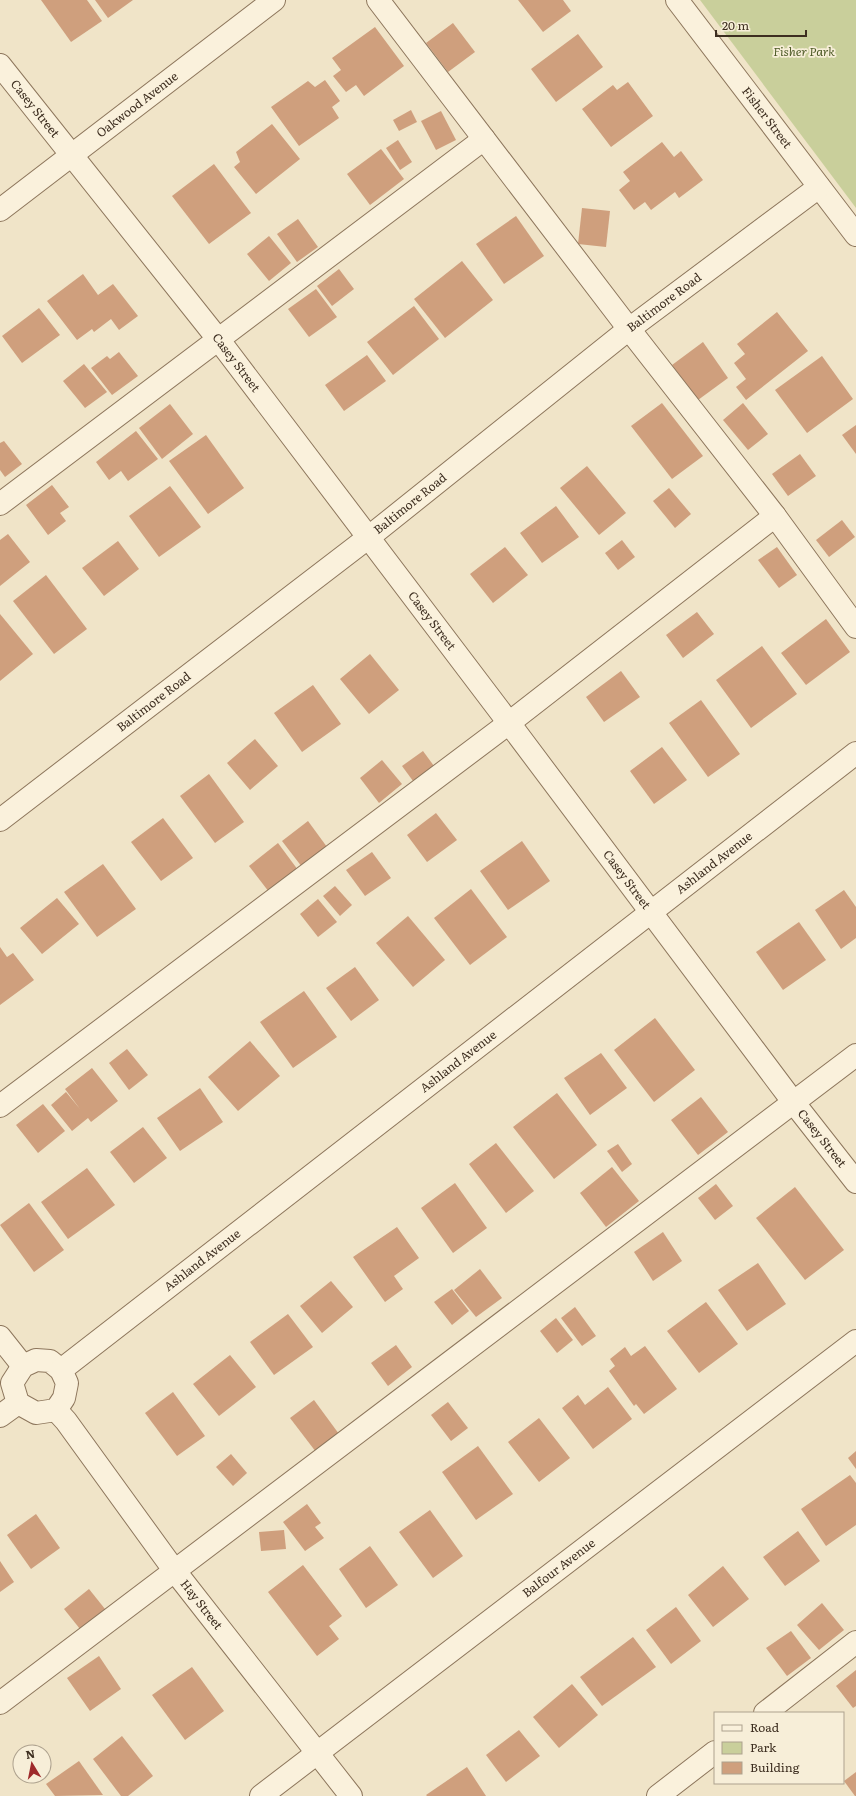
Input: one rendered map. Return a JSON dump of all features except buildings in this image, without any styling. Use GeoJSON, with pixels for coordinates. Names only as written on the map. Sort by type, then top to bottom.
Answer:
{"type":"FeatureCollection","features":[{"type":"Feature","properties":{"kind":"street","name":"Oakwood Avenue"},"geometry":{"type":"LineString","coordinates":[[0,210],[274,0]]}},
{"type":"Feature","properties":{"kind":"street"},"geometry":{"type":"LineString","coordinates":[[378,0],[629,329],[775,516],[856,627]]}},
{"type":"Feature","properties":{"kind":"street","name":"Fisher Street"},"geometry":{"type":"LineString","coordinates":[[677,0],[856,235]]}},
{"type":"Feature","properties":{"kind":"street","name":"Casey Street"},"geometry":{"type":"LineString","coordinates":[[0,65],[218,339],[369,537],[794,1103],[856,1182]]}},
{"type":"Feature","properties":{"kind":"street"},"geometry":{"type":"LineString","coordinates":[[0,504],[484,139]]}},
{"type":"Feature","properties":{"kind":"street","name":"Baltimore Road"},"geometry":{"type":"LineString","coordinates":[[0,820],[369,537],[629,329],[819,187]]}},
{"type":"Feature","properties":{"kind":"street"},"geometry":{"type":"LineString","coordinates":[[0,1106],[509,723],[775,516]]}},
{"type":"Feature","properties":{"kind":"street","name":"Ashland Avenue"},"geometry":{"type":"LineString","coordinates":[[61,1370],[856,753]]}},
{"type":"Feature","properties":{"kind":"street"},"geometry":{"type":"LineString","coordinates":[[0,1703],[856,1056]]}},
{"type":"Feature","properties":{"kind":"street"},"geometry":{"type":"LineString","coordinates":[[0,1337],[23,1366]]}},
{"type":"Feature","properties":{"kind":"street","name":"Balfour Avenue"},"geometry":{"type":"LineString","coordinates":[[261,1796],[856,1341]]}},
{"type":"Feature","properties":{"kind":"street"},"geometry":{"type":"LineString","coordinates":[[36,1360],[50,1361],[61,1370],[67,1383],[64,1398],[56,1410],[36,1413],[18,1403],[12,1383],[23,1366],[36,1360]]}},
{"type":"Feature","properties":{"kind":"street"},"geometry":{"type":"LineString","coordinates":[[0,1416],[18,1403]]}},
{"type":"Feature","properties":{"kind":"street","name":"Hay Street"},"geometry":{"type":"LineString","coordinates":[[56,1410],[66,1421],[174,1570],[351,1796]]}},
{"type":"Feature","properties":{"kind":"street"},"geometry":{"type":"LineString","coordinates":[[766,1712],[856,1642]]}},
{"type":"Feature","properties":{"kind":"street"},"geometry":{"type":"LineString","coordinates":[[658,1796],[714,1753]]}},
{"type":"Feature","properties":{"kind":"green space","name":"Fisher Park"},"geometry":{"type":"Polygon","coordinates":[[[700,0],[856,0],[856,208],[700,0]]]}}]}
